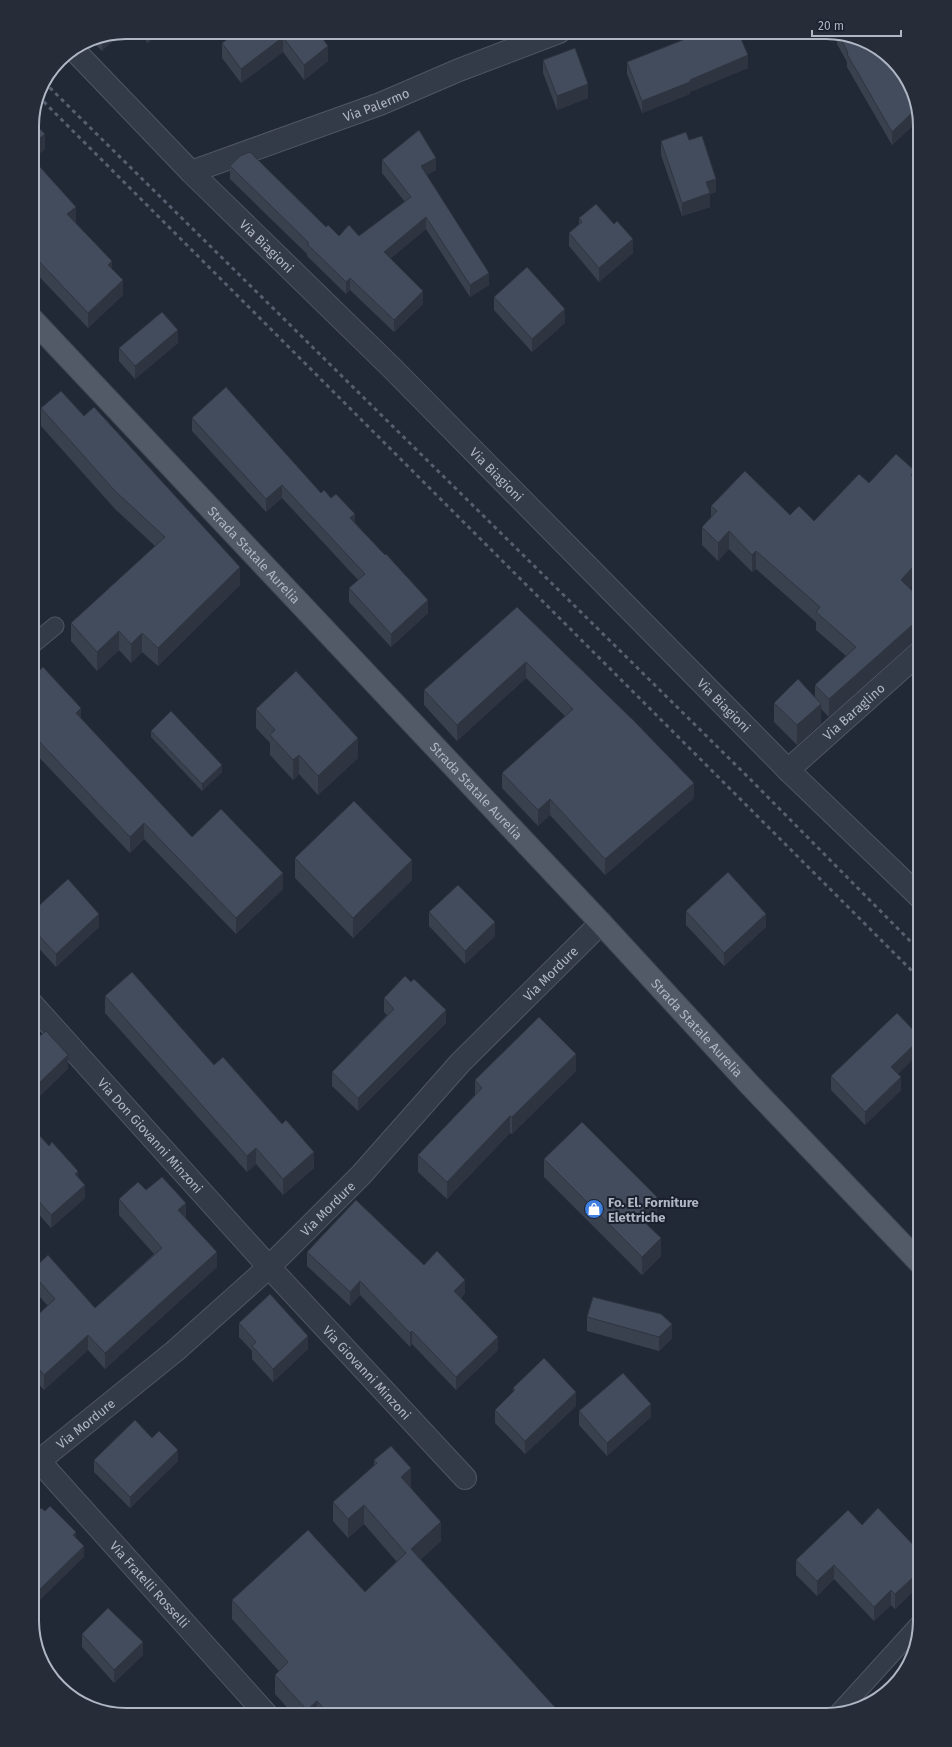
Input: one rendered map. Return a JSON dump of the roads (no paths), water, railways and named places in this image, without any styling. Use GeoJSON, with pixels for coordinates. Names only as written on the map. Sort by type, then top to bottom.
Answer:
{"type":"FeatureCollection","features":[{"type":"Feature","properties":{"kind":"main road","name":"Strada Statale Aurelia"},"geometry":{"type":"LineString","coordinates":[[39,326],[601,923],[750,1085],[913,1255]]}},
{"type":"Feature","properties":{"kind":"street","name":"Via Palermo"},"geometry":{"type":"LineString","coordinates":[[191,172],[380,104],[459,70],[541,39]]}},
{"type":"Feature","properties":{"kind":"street","name":"Via Biagioni"},"geometry":{"type":"LineString","coordinates":[[78,54],[191,172],[392,368],[788,770],[913,890]]}},
{"type":"Feature","properties":{"kind":"street","name":"Via Baraglino"},"geometry":{"type":"LineString","coordinates":[[788,770],[913,658]]}},
{"type":"Feature","properties":{"kind":"street","name":"Via Mordure"},"geometry":{"type":"LineString","coordinates":[[39,1458],[175,1350],[269,1267],[361,1175],[460,1063],[601,923]]}},
{"type":"Feature","properties":{"kind":"street","name":"Via Don Giovanni Minzoni"},"geometry":{"type":"LineString","coordinates":[[39,1012],[269,1267]]}},
{"type":"Feature","properties":{"kind":"street","name":"Via Giovanni Minzoni"},"geometry":{"type":"LineString","coordinates":[[269,1267],[465,1478]]}},
{"type":"Feature","properties":{"kind":"street","name":"Via Fratelli Rosselli"},"geometry":{"type":"LineString","coordinates":[[39,1467],[261,1708]]}},
{"type":"Feature","properties":{"kind":"lane"},"geometry":{"type":"LineString","coordinates":[[39,639],[55,626]]}},
{"type":"Feature","properties":{"kind":"lane"},"geometry":{"type":"LineString","coordinates":[[845,1705],[912,1632]]}},
{"type":"Feature","properties":{"kind":"railway"},"geometry":{"type":"LineString","coordinates":[[49,87],[751,780],[913,944]]}},
{"type":"Feature","properties":{"kind":"railway"},"geometry":{"type":"LineString","coordinates":[[43,101],[913,972]]}},
{"type":"Feature","properties":{"kind":"place","name":"Fo. El. Forniture Elettriche"},"geometry":{"type":"Point","coordinates":[594,1209]}}]}
